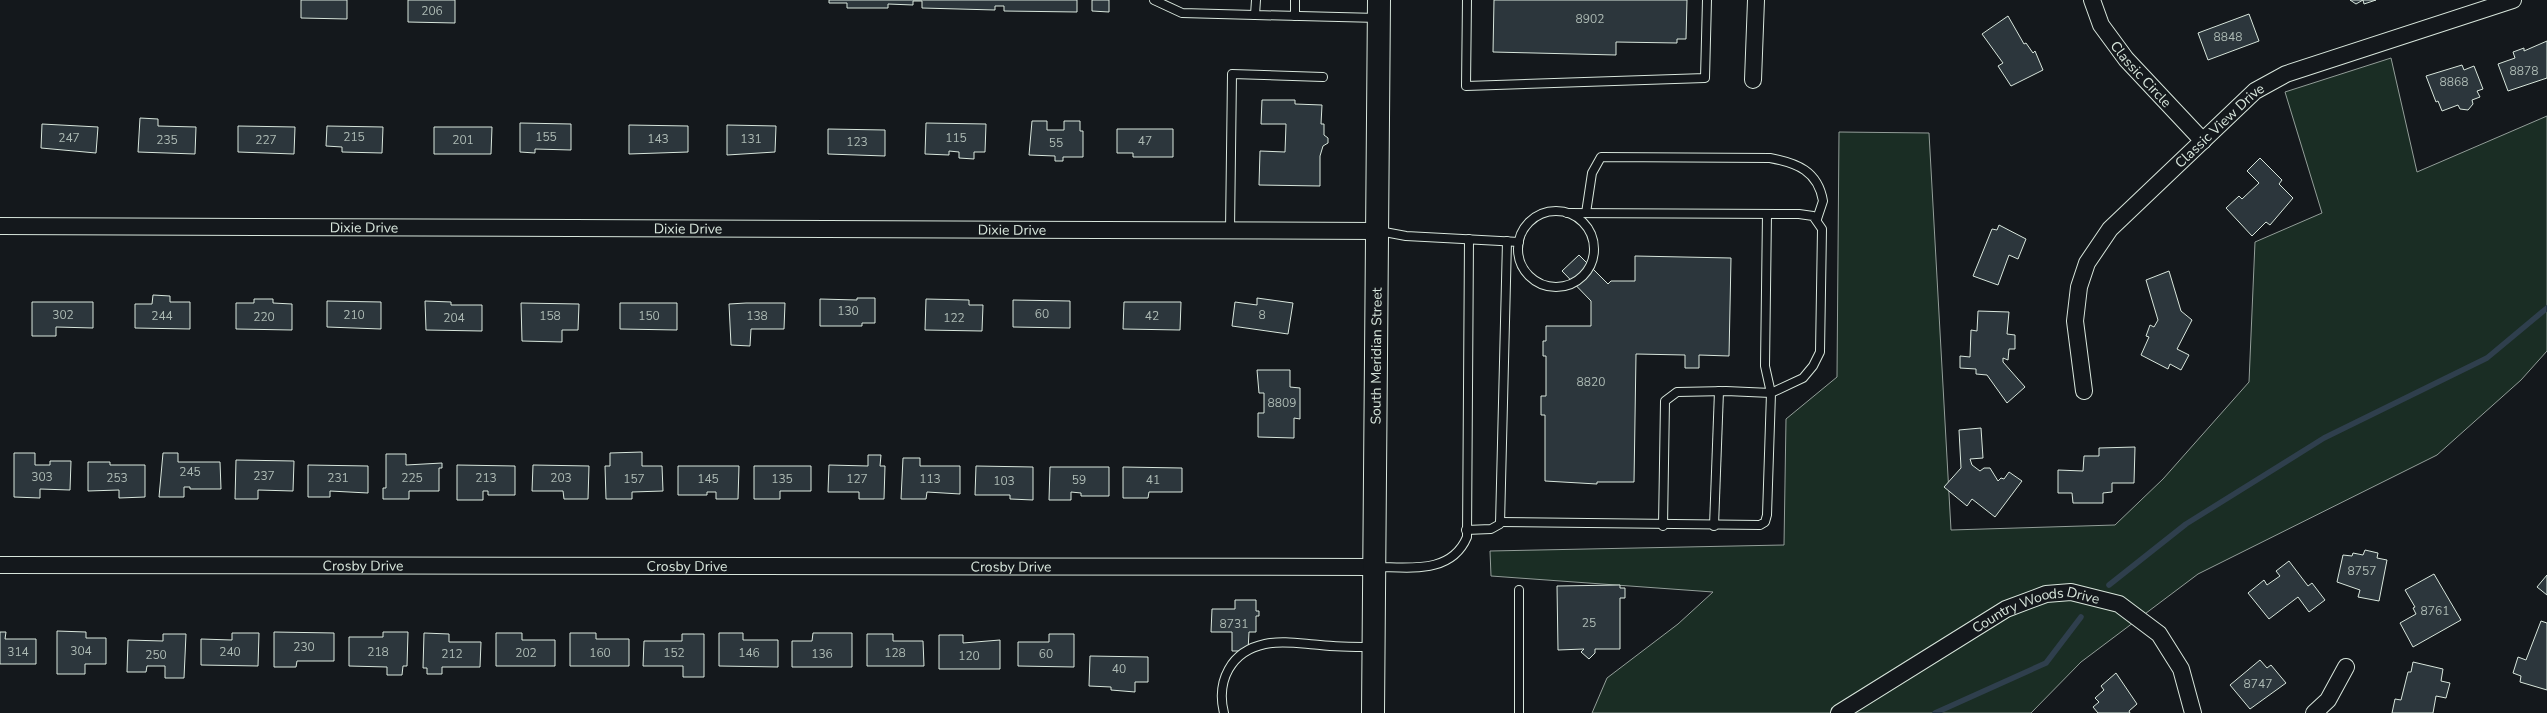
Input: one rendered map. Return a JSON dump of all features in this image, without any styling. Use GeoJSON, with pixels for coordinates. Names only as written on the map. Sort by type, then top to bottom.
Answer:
{"type":"FeatureCollection","features":[{"type":"Feature","properties":{"kind":"main road","name":"South Meridian Street"},"geometry":{"type":"LineString","coordinates":[[1373,713],[1379,9]]}},
{"type":"Feature","properties":{"kind":"street"},"geometry":{"type":"LineString","coordinates":[[1753,80],[1756,0]]}},
{"type":"Feature","properties":{"kind":"street","name":"Classic Circle"},"geometry":{"type":"LineString","coordinates":[[2092,0],[2101,25],[2126,59],[2203,141]]}},
{"type":"Feature","properties":{"kind":"street","name":"Classic View Drive"},"geometry":{"type":"LineString","coordinates":[[2084,391],[2075,321],[2078,287],[2087,263],[2110,229],[2256,91],[2286,74],[2513,0]]}},
{"type":"Feature","properties":{"kind":"street","name":"Dixie Drive"},"geometry":{"type":"LineString","coordinates":[[0,226],[1376,231]]}},
{"type":"Feature","properties":{"kind":"street","name":"Crosby Drive"},"geometry":{"type":"LineString","coordinates":[[0,565],[1374,567]]}},
{"type":"Feature","properties":{"kind":"street","name":"Country Woods Drive"},"geometry":{"type":"LineString","coordinates":[[1839,713],[2006,610],[2046,594],[2071,592],[2119,604],[2159,634],[2181,670],[2193,713]]}},
{"type":"Feature","properties":{"kind":"street"},"geometry":{"type":"LineString","coordinates":[[2314,713],[2328,700],[2346,667]]}},
{"type":"Feature","properties":{"kind":"lane"},"geometry":{"type":"LineString","coordinates":[[1154,0],[1182,13],[1295,16],[1379,9]]}},
{"type":"Feature","properties":{"kind":"lane"},"geometry":{"type":"LineString","coordinates":[[1255,15],[1256,0]]}},
{"type":"Feature","properties":{"kind":"lane"},"geometry":{"type":"LineString","coordinates":[[1295,0],[1295,16]]}},
{"type":"Feature","properties":{"kind":"lane"},"geometry":{"type":"LineString","coordinates":[[1467,0],[1466,86],[1705,78],[1707,0]]}},
{"type":"Feature","properties":{"kind":"lane"},"geometry":{"type":"LineString","coordinates":[[1230,230],[1232,74],[1323,77]]}},
{"type":"Feature","properties":{"kind":"lane"},"geometry":{"type":"LineString","coordinates":[[1586,213],[1592,173],[1601,157],[1770,158],[1795,163],[1814,176],[1823,201],[1817,219]]}},
{"type":"Feature","properties":{"kind":"lane"},"geometry":{"type":"LineString","coordinates":[[1567,213],[1578,218],[1587,227],[1592,238],[1594,250],[1592,262],[1586,273],[1576,282],[1565,286],[1552,287],[1540,283],[1530,276],[1520,260],[1519,242],[1524,230],[1531,221],[1542,214],[1554,211],[1567,213],[1808,214],[1817,219],[1822,229],[1820,352],[1813,366],[1804,378],[1774,389],[1771,393]]}},
{"type":"Feature","properties":{"kind":"lane"},"geometry":{"type":"LineString","coordinates":[[1500,522],[1755,527],[1765,522],[1771,393],[1765,366],[1767,214]]}},
{"type":"Feature","properties":{"kind":"lane"},"geometry":{"type":"LineString","coordinates":[[1376,231],[1406,236],[1519,242]]}},
{"type":"Feature","properties":{"kind":"lane"},"geometry":{"type":"LineString","coordinates":[[1374,567],[1438,565],[1460,550],[1467,537],[1469,239]]}},
{"type":"Feature","properties":{"kind":"lane"},"geometry":{"type":"LineString","coordinates":[[1466,530],[1491,529],[1496,527],[1500,522],[1507,241]]}},
{"type":"Feature","properties":{"kind":"lane"},"geometry":{"type":"LineString","coordinates":[[1663,526],[1665,401],[1677,392],[1719,391],[1771,393]]}},
{"type":"Feature","properties":{"kind":"lane"},"geometry":{"type":"LineString","coordinates":[[1714,526],[1719,391]]}},
{"type":"Feature","properties":{"kind":"lane"},"geometry":{"type":"LineString","coordinates":[[1519,590],[1519,713]]}},
{"type":"Feature","properties":{"kind":"lane"},"geometry":{"type":"LineString","coordinates":[[1224,713],[1221,689],[1226,671],[1231,663],[1253,649],[1274,643],[1374,647]]}},
{"type":"Feature","properties":{"kind":"green space"},"geometry":{"type":"Polygon","coordinates":[[[2391,58],[2417,172],[2547,116],[2547,351],[2521,380],[2437,455],[2198,574],[2081,662],[2031,713],[1592,713],[1607,678],[1678,624],[1713,592],[1491,576],[1490,551],[1784,545],[1786,419],[1837,377],[1839,132],[1929,133],[1951,530],[2115,525],[2163,479],[2249,382],[2255,242],[2322,213],[2285,92],[2391,58]]]}},
{"type":"Feature","properties":{"kind":"building"},"geometry":{"type":"Polygon","coordinates":[[[301,0],[347,0],[347,19],[301,18],[301,0]]]}},
{"type":"Feature","properties":{"kind":"building"},"geometry":{"type":"Polygon","coordinates":[[[408,0],[455,0],[455,23],[408,22],[408,0]]]}},
{"type":"Feature","properties":{"kind":"building"},"geometry":{"type":"Polygon","coordinates":[[[829,0],[1077,0],[1077,12],[1004,11],[1004,6],[995,6],[995,10],[922,8],[922,1],[913,1],[913,5],[888,4],[888,8],[847,8],[847,3],[829,3],[829,0]]]}},
{"type":"Feature","properties":{"kind":"building"},"geometry":{"type":"Polygon","coordinates":[[[1092,0],[1109,0],[1109,12],[1092,11],[1092,0]]]}},
{"type":"Feature","properties":{"kind":"building"},"geometry":{"type":"Polygon","coordinates":[[[1494,0],[1687,0],[1686,39],[1677,39],[1677,43],[1616,42],[1616,55],[1493,52],[1494,0]]]}},
{"type":"Feature","properties":{"kind":"building"},"geometry":{"type":"Polygon","coordinates":[[[2350,0],[2363,0],[2356,4],[2350,0]]]}},
{"type":"Feature","properties":{"kind":"building"},"geometry":{"type":"Polygon","coordinates":[[[2363,0],[2376,0],[2364,4],[2363,0]]]}},
{"type":"Feature","properties":{"kind":"building"},"geometry":{"type":"Polygon","coordinates":[[[2249,14],[2259,41],[2208,60],[2198,33],[2249,14]]]}},
{"type":"Feature","properties":{"kind":"building"},"geometry":{"type":"Polygon","coordinates":[[[2008,16],[2024,44],[2026,43],[2033,53],[2035,51],[2043,70],[2011,86],[1998,66],[2003,63],[1982,34],[2008,16]]]}},
{"type":"Feature","properties":{"kind":"building"},"geometry":{"type":"Polygon","coordinates":[[[2547,41],[2547,78],[2508,91],[2498,64],[2515,58],[2513,52],[2524,48],[2524,51],[2547,41]]]}},
{"type":"Feature","properties":{"kind":"building"},"geometry":{"type":"Polygon","coordinates":[[[2462,65],[2464,70],[2474,66],[2483,89],[2477,91],[2480,97],[2472,100],[2473,104],[2468,110],[2460,109],[2458,105],[2442,111],[2438,101],[2436,102],[2426,76],[2462,65]]]}},
{"type":"Feature","properties":{"kind":"building"},"geometry":{"type":"Polygon","coordinates":[[[1262,100],[1295,100],[1295,104],[1322,105],[1321,124],[1324,124],[1324,135],[1328,138],[1328,143],[1323,146],[1320,156],[1320,186],[1259,185],[1260,151],[1285,152],[1286,124],[1261,124],[1262,100]]]}},
{"type":"Feature","properties":{"kind":"building"},"geometry":{"type":"Polygon","coordinates":[[[140,118],[158,119],[158,126],[196,127],[195,154],[138,152],[140,118]]]}},
{"type":"Feature","properties":{"kind":"building"},"geometry":{"type":"Polygon","coordinates":[[[1032,121],[1047,121],[1047,130],[1064,130],[1064,121],[1080,121],[1080,131],[1083,131],[1083,157],[1063,157],[1063,161],[1055,161],[1055,156],[1029,155],[1032,121]]]}},
{"type":"Feature","properties":{"kind":"building"},"geometry":{"type":"Polygon","coordinates":[[[520,123],[571,124],[571,150],[535,149],[535,153],[520,152],[520,123]]]}},
{"type":"Feature","properties":{"kind":"building"},"geometry":{"type":"Polygon","coordinates":[[[926,123],[986,124],[985,152],[974,152],[974,159],[959,158],[959,152],[949,151],[949,155],[925,154],[926,123]]]}},
{"type":"Feature","properties":{"kind":"building"},"geometry":{"type":"Polygon","coordinates":[[[42,124],[98,127],[96,153],[41,148],[42,124]]]}},
{"type":"Feature","properties":{"kind":"building"},"geometry":{"type":"Polygon","coordinates":[[[629,125],[688,126],[688,152],[629,154],[629,125]]]}},
{"type":"Feature","properties":{"kind":"building"},"geometry":{"type":"Polygon","coordinates":[[[727,125],[776,126],[775,152],[727,155],[727,125]]]}},
{"type":"Feature","properties":{"kind":"building"},"geometry":{"type":"Polygon","coordinates":[[[238,126],[295,127],[294,154],[238,152],[238,126]]]}},
{"type":"Feature","properties":{"kind":"building"},"geometry":{"type":"Polygon","coordinates":[[[327,126],[383,127],[382,153],[342,152],[342,147],[326,146],[327,126]]]}},
{"type":"Feature","properties":{"kind":"building"},"geometry":{"type":"Polygon","coordinates":[[[434,127],[492,127],[491,154],[434,154],[434,127]]]}},
{"type":"Feature","properties":{"kind":"building"},"geometry":{"type":"Polygon","coordinates":[[[828,129],[885,130],[885,156],[828,154],[828,129]]]}},
{"type":"Feature","properties":{"kind":"building"},"geometry":{"type":"Polygon","coordinates":[[[1117,129],[1173,129],[1173,157],[1133,157],[1133,153],[1117,153],[1117,129]]]}},
{"type":"Feature","properties":{"kind":"building"},"geometry":{"type":"Polygon","coordinates":[[[2260,158],[2282,180],[2279,184],[2293,198],[2270,225],[2266,222],[2252,236],[2226,208],[2239,196],[2242,199],[2259,183],[2247,171],[2260,158]]]}},
{"type":"Feature","properties":{"kind":"building"},"geometry":{"type":"Polygon","coordinates":[[[1999,225],[2026,239],[2018,259],[2009,255],[1998,285],[1973,276],[1992,229],[1997,230],[1999,225]]]}},
{"type":"Feature","properties":{"kind":"building"},"geometry":{"type":"Polygon","coordinates":[[[1579,255],[1608,284],[1611,281],[1635,281],[1635,256],[1731,258],[1729,356],[1699,355],[1699,368],[1685,368],[1685,355],[1636,354],[1634,482],[1597,482],[1597,484],[1545,481],[1545,415],[1541,415],[1541,396],[1546,396],[1546,356],[1543,356],[1543,341],[1546,341],[1546,326],[1591,326],[1591,301],[1562,271],[1579,255]]]}},
{"type":"Feature","properties":{"kind":"building"},"geometry":{"type":"Polygon","coordinates":[[[2169,271],[2181,311],[2192,320],[2177,349],[2189,355],[2181,370],[2170,364],[2168,369],[2141,355],[2149,337],[2146,336],[2150,325],[2154,327],[2158,320],[2146,280],[2169,271]]]}},
{"type":"Feature","properties":{"kind":"building"},"geometry":{"type":"Polygon","coordinates":[[[153,295],[170,296],[170,302],[190,302],[190,329],[135,328],[135,304],[152,304],[153,295]]]}},
{"type":"Feature","properties":{"kind":"building"},"geometry":{"type":"Polygon","coordinates":[[[857,298],[875,298],[875,323],[862,323],[862,326],[820,326],[820,299],[857,300],[857,298]]]}},
{"type":"Feature","properties":{"kind":"building"},"geometry":{"type":"Polygon","coordinates":[[[1257,298],[1293,303],[1288,334],[1232,326],[1235,302],[1257,305],[1257,298]]]}},
{"type":"Feature","properties":{"kind":"building"},"geometry":{"type":"Polygon","coordinates":[[[254,299],[273,299],[273,303],[292,304],[292,330],[236,329],[236,303],[254,303],[254,299]]]}},
{"type":"Feature","properties":{"kind":"building"},"geometry":{"type":"Polygon","coordinates":[[[926,299],[969,300],[969,305],[983,305],[982,331],[925,330],[926,299]]]}},
{"type":"Feature","properties":{"kind":"building"},"geometry":{"type":"Polygon","coordinates":[[[1013,300],[1070,301],[1070,328],[1013,327],[1013,300]]]}},
{"type":"Feature","properties":{"kind":"building"},"geometry":{"type":"Polygon","coordinates":[[[327,301],[381,302],[381,329],[327,327],[327,301]]]}},
{"type":"Feature","properties":{"kind":"building"},"geometry":{"type":"Polygon","coordinates":[[[425,301],[451,302],[451,305],[482,305],[482,331],[426,330],[425,301]]]}},
{"type":"Feature","properties":{"kind":"building"},"geometry":{"type":"Polygon","coordinates":[[[32,302],[93,302],[93,328],[56,327],[56,336],[32,336],[32,302]]]}},
{"type":"Feature","properties":{"kind":"building"},"geometry":{"type":"Polygon","coordinates":[[[1124,302],[1181,302],[1180,330],[1123,329],[1124,302]]]}},
{"type":"Feature","properties":{"kind":"building"},"geometry":{"type":"Polygon","coordinates":[[[521,303],[579,304],[578,330],[562,330],[562,342],[522,341],[521,303]]]}},
{"type":"Feature","properties":{"kind":"building"},"geometry":{"type":"Polygon","coordinates":[[[620,303],[677,303],[677,330],[620,329],[620,303]]]}},
{"type":"Feature","properties":{"kind":"building"},"geometry":{"type":"Polygon","coordinates":[[[785,303],[784,329],[751,329],[750,346],[731,345],[729,304],[785,303]]]}},
{"type":"Feature","properties":{"kind":"building"},"geometry":{"type":"Polygon","coordinates":[[[1978,311],[2009,312],[2007,334],[2015,335],[2015,349],[2009,349],[2008,360],[2003,358],[2003,362],[2025,387],[2007,403],[1987,375],[1976,374],[1976,369],[1960,368],[1960,356],[1970,357],[1971,330],[1977,331],[1978,311]]]}},
{"type":"Feature","properties":{"kind":"building"},"geometry":{"type":"Polygon","coordinates":[[[1257,370],[1290,370],[1290,387],[1300,388],[1300,419],[1294,418],[1294,438],[1258,437],[1258,413],[1264,413],[1264,393],[1259,393],[1257,370]]]}},
{"type":"Feature","properties":{"kind":"building"},"geometry":{"type":"Polygon","coordinates":[[[1981,428],[1983,458],[1970,459],[1972,465],[1980,471],[1984,468],[1990,468],[1998,481],[2001,478],[2004,479],[2009,472],[2022,481],[1995,517],[1972,499],[1967,506],[1944,487],[1961,468],[1959,430],[1981,428]]]}},
{"type":"Feature","properties":{"kind":"building"},"geometry":{"type":"Polygon","coordinates":[[[2135,447],[2134,483],[2112,483],[2112,492],[2103,493],[2103,503],[2073,503],[2072,493],[2058,493],[2058,470],[2083,471],[2084,456],[2099,456],[2099,448],[2135,447]]]}},
{"type":"Feature","properties":{"kind":"building"},"geometry":{"type":"Polygon","coordinates":[[[642,452],[642,466],[662,466],[663,491],[632,492],[632,499],[606,499],[605,466],[610,466],[610,453],[642,452]]]}},
{"type":"Feature","properties":{"kind":"building"},"geometry":{"type":"Polygon","coordinates":[[[14,453],[35,453],[35,465],[50,465],[50,461],[71,461],[70,490],[40,489],[40,498],[14,497],[14,453]]]}},
{"type":"Feature","properties":{"kind":"building"},"geometry":{"type":"Polygon","coordinates":[[[163,453],[178,453],[178,462],[220,462],[221,489],[190,489],[190,487],[184,487],[184,497],[159,497],[163,453]]]}},
{"type":"Feature","properties":{"kind":"building"},"geometry":{"type":"Polygon","coordinates":[[[386,454],[406,454],[406,465],[442,463],[442,468],[439,468],[439,491],[409,491],[409,499],[383,499],[383,488],[386,488],[386,454]]]}},
{"type":"Feature","properties":{"kind":"building"},"geometry":{"type":"Polygon","coordinates":[[[868,455],[881,455],[880,466],[885,466],[884,499],[859,499],[859,492],[828,492],[829,465],[868,466],[868,455]]]}},
{"type":"Feature","properties":{"kind":"building"},"geometry":{"type":"Polygon","coordinates":[[[903,458],[920,458],[920,466],[960,466],[960,494],[927,492],[926,499],[901,499],[903,458]]]}},
{"type":"Feature","properties":{"kind":"building"},"geometry":{"type":"Polygon","coordinates":[[[236,460],[294,461],[293,491],[258,490],[258,499],[235,499],[236,460]]]}},
{"type":"Feature","properties":{"kind":"building"},"geometry":{"type":"Polygon","coordinates":[[[88,462],[110,462],[110,465],[145,465],[145,497],[119,498],[119,490],[88,491],[88,462]]]}},
{"type":"Feature","properties":{"kind":"building"},"geometry":{"type":"Polygon","coordinates":[[[308,465],[368,466],[368,493],[330,491],[330,497],[308,497],[308,465]]]}},
{"type":"Feature","properties":{"kind":"building"},"geometry":{"type":"Polygon","coordinates":[[[457,465],[515,466],[515,495],[488,495],[488,491],[483,491],[483,500],[457,500],[457,465]]]}},
{"type":"Feature","properties":{"kind":"building"},"geometry":{"type":"Polygon","coordinates":[[[533,465],[589,466],[588,499],[564,499],[563,491],[532,491],[533,465]]]}},
{"type":"Feature","properties":{"kind":"building"},"geometry":{"type":"Polygon","coordinates":[[[678,466],[739,466],[738,499],[716,499],[716,492],[707,492],[707,495],[678,495],[678,466]]]}},
{"type":"Feature","properties":{"kind":"building"},"geometry":{"type":"Polygon","coordinates":[[[754,466],[811,466],[811,491],[780,491],[780,499],[754,499],[754,466]]]}},
{"type":"Feature","properties":{"kind":"building"},"geometry":{"type":"Polygon","coordinates":[[[976,466],[1033,467],[1033,500],[1010,499],[1010,495],[975,495],[976,466]]]}},
{"type":"Feature","properties":{"kind":"building"},"geometry":{"type":"Polygon","coordinates":[[[1050,467],[1109,467],[1109,496],[1081,496],[1081,493],[1071,492],[1071,500],[1049,500],[1050,467]]]}},
{"type":"Feature","properties":{"kind":"building"},"geometry":{"type":"Polygon","coordinates":[[[1123,467],[1182,468],[1182,492],[1149,492],[1148,498],[1123,498],[1123,467]]]}},
{"type":"Feature","properties":{"kind":"building"},"geometry":{"type":"Polygon","coordinates":[[[2365,550],[2378,553],[2377,558],[2387,560],[2379,601],[2358,597],[2360,590],[2337,582],[2343,555],[2352,556],[2353,553],[2363,555],[2365,550]]]}},
{"type":"Feature","properties":{"kind":"building"},"geometry":{"type":"Polygon","coordinates":[[[2289,561],[2308,586],[2312,583],[2325,600],[2309,612],[2298,597],[2269,619],[2248,593],[2264,580],[2267,585],[2280,576],[2276,571],[2289,561]]]}},
{"type":"Feature","properties":{"kind":"building"},"geometry":{"type":"Polygon","coordinates":[[[2434,574],[2461,620],[2413,647],[2400,623],[2416,614],[2413,608],[2415,607],[2405,590],[2434,574]]]}},
{"type":"Feature","properties":{"kind":"building"},"geometry":{"type":"Polygon","coordinates":[[[2547,575],[2547,595],[2537,587],[2547,575]]]}},
{"type":"Feature","properties":{"kind":"building"},"geometry":{"type":"Polygon","coordinates":[[[1620,585],[1620,588],[1625,588],[1625,598],[1620,598],[1620,649],[1595,649],[1595,653],[1589,659],[1581,652],[1584,649],[1558,650],[1557,586],[1620,585]]]}},
{"type":"Feature","properties":{"kind":"building"},"geometry":{"type":"Polygon","coordinates":[[[1235,600],[1256,600],[1256,611],[1259,611],[1259,616],[1256,616],[1256,632],[1249,632],[1248,651],[1232,651],[1232,632],[1211,632],[1212,609],[1235,609],[1235,600]]]}},
{"type":"Feature","properties":{"kind":"building"},"geometry":{"type":"Polygon","coordinates":[[[2541,621],[2547,623],[2547,690],[2520,682],[2521,676],[2513,673],[2518,657],[2526,660],[2541,621]]]}},
{"type":"Feature","properties":{"kind":"building"},"geometry":{"type":"Polygon","coordinates":[[[57,631],[86,632],[86,638],[106,638],[106,664],[85,664],[85,674],[57,674],[57,631]]]}},
{"type":"Feature","properties":{"kind":"building"},"geometry":{"type":"Polygon","coordinates":[[[0,632],[6,632],[5,639],[36,639],[36,664],[0,664],[0,632]]]}},
{"type":"Feature","properties":{"kind":"building"},"geometry":{"type":"Polygon","coordinates":[[[274,632],[334,633],[334,661],[297,661],[296,667],[274,667],[274,632]]]}},
{"type":"Feature","properties":{"kind":"building"},"geometry":{"type":"Polygon","coordinates":[[[383,632],[408,632],[407,666],[403,666],[402,675],[387,675],[387,667],[349,666],[349,637],[383,637],[383,632]]]}},
{"type":"Feature","properties":{"kind":"building"},"geometry":{"type":"Polygon","coordinates":[[[232,633],[259,633],[258,666],[201,665],[201,639],[232,640],[232,633]]]}},
{"type":"Feature","properties":{"kind":"building"},"geometry":{"type":"Polygon","coordinates":[[[424,633],[449,634],[449,642],[481,642],[480,667],[442,667],[442,674],[427,674],[427,668],[423,668],[424,633]]]}},
{"type":"Feature","properties":{"kind":"building"},"geometry":{"type":"Polygon","coordinates":[[[496,633],[522,633],[522,640],[555,640],[555,666],[496,666],[496,633]]]}},
{"type":"Feature","properties":{"kind":"building"},"geometry":{"type":"Polygon","coordinates":[[[570,633],[596,633],[596,639],[629,639],[629,666],[570,666],[570,633]]]}},
{"type":"Feature","properties":{"kind":"building"},"geometry":{"type":"Polygon","coordinates":[[[719,633],[743,633],[743,640],[778,640],[778,667],[719,666],[719,633]]]}},
{"type":"Feature","properties":{"kind":"building"},"geometry":{"type":"Polygon","coordinates":[[[813,633],[852,633],[852,667],[792,667],[792,641],[812,641],[813,633]]]}},
{"type":"Feature","properties":{"kind":"building"},"geometry":{"type":"Polygon","coordinates":[[[163,634],[186,634],[184,678],[165,678],[165,666],[147,666],[146,672],[127,672],[128,640],[163,641],[163,634]]]}},
{"type":"Feature","properties":{"kind":"building"},"geometry":{"type":"Polygon","coordinates":[[[682,634],[704,634],[704,677],[683,677],[683,666],[643,666],[644,641],[682,641],[682,634]]]}},
{"type":"Feature","properties":{"kind":"building"},"geometry":{"type":"Polygon","coordinates":[[[867,634],[893,634],[893,641],[923,641],[924,666],[867,666],[867,634]]]}},
{"type":"Feature","properties":{"kind":"building"},"geometry":{"type":"Polygon","coordinates":[[[1049,634],[1074,634],[1074,667],[1018,666],[1018,642],[1049,642],[1049,634]]]}},
{"type":"Feature","properties":{"kind":"building"},"geometry":{"type":"Polygon","coordinates":[[[939,635],[963,635],[963,643],[1000,640],[1000,669],[939,669],[939,635]]]}},
{"type":"Feature","properties":{"kind":"building"},"geometry":{"type":"Polygon","coordinates":[[[1090,656],[1148,657],[1148,682],[1135,682],[1135,692],[1111,690],[1111,687],[1089,686],[1090,656]]]}},
{"type":"Feature","properties":{"kind":"building"},"geometry":{"type":"Polygon","coordinates":[[[2260,660],[2267,668],[2271,665],[2286,683],[2250,709],[2230,685],[2260,660]]]}},
{"type":"Feature","properties":{"kind":"building"},"geometry":{"type":"Polygon","coordinates":[[[2413,662],[2443,669],[2441,681],[2450,683],[2446,698],[2436,696],[2433,713],[2392,713],[2395,699],[2401,700],[2408,672],[2411,672],[2413,662]]]}},
{"type":"Feature","properties":{"kind":"building"},"geometry":{"type":"Polygon","coordinates":[[[2116,673],[2137,704],[2129,711],[2130,713],[2098,713],[2093,707],[2099,702],[2095,698],[2104,690],[2101,686],[2116,673]]]}},
{"type":"Feature","properties":{"kind":"waterway"},"geometry":{"type":"LineString","coordinates":[[2109,585],[2186,524],[2324,438],[2487,358],[2547,308]]}},
{"type":"Feature","properties":{"kind":"waterway"},"geometry":{"type":"LineString","coordinates":[[1935,713],[2046,663],[2081,617]]}}]}
